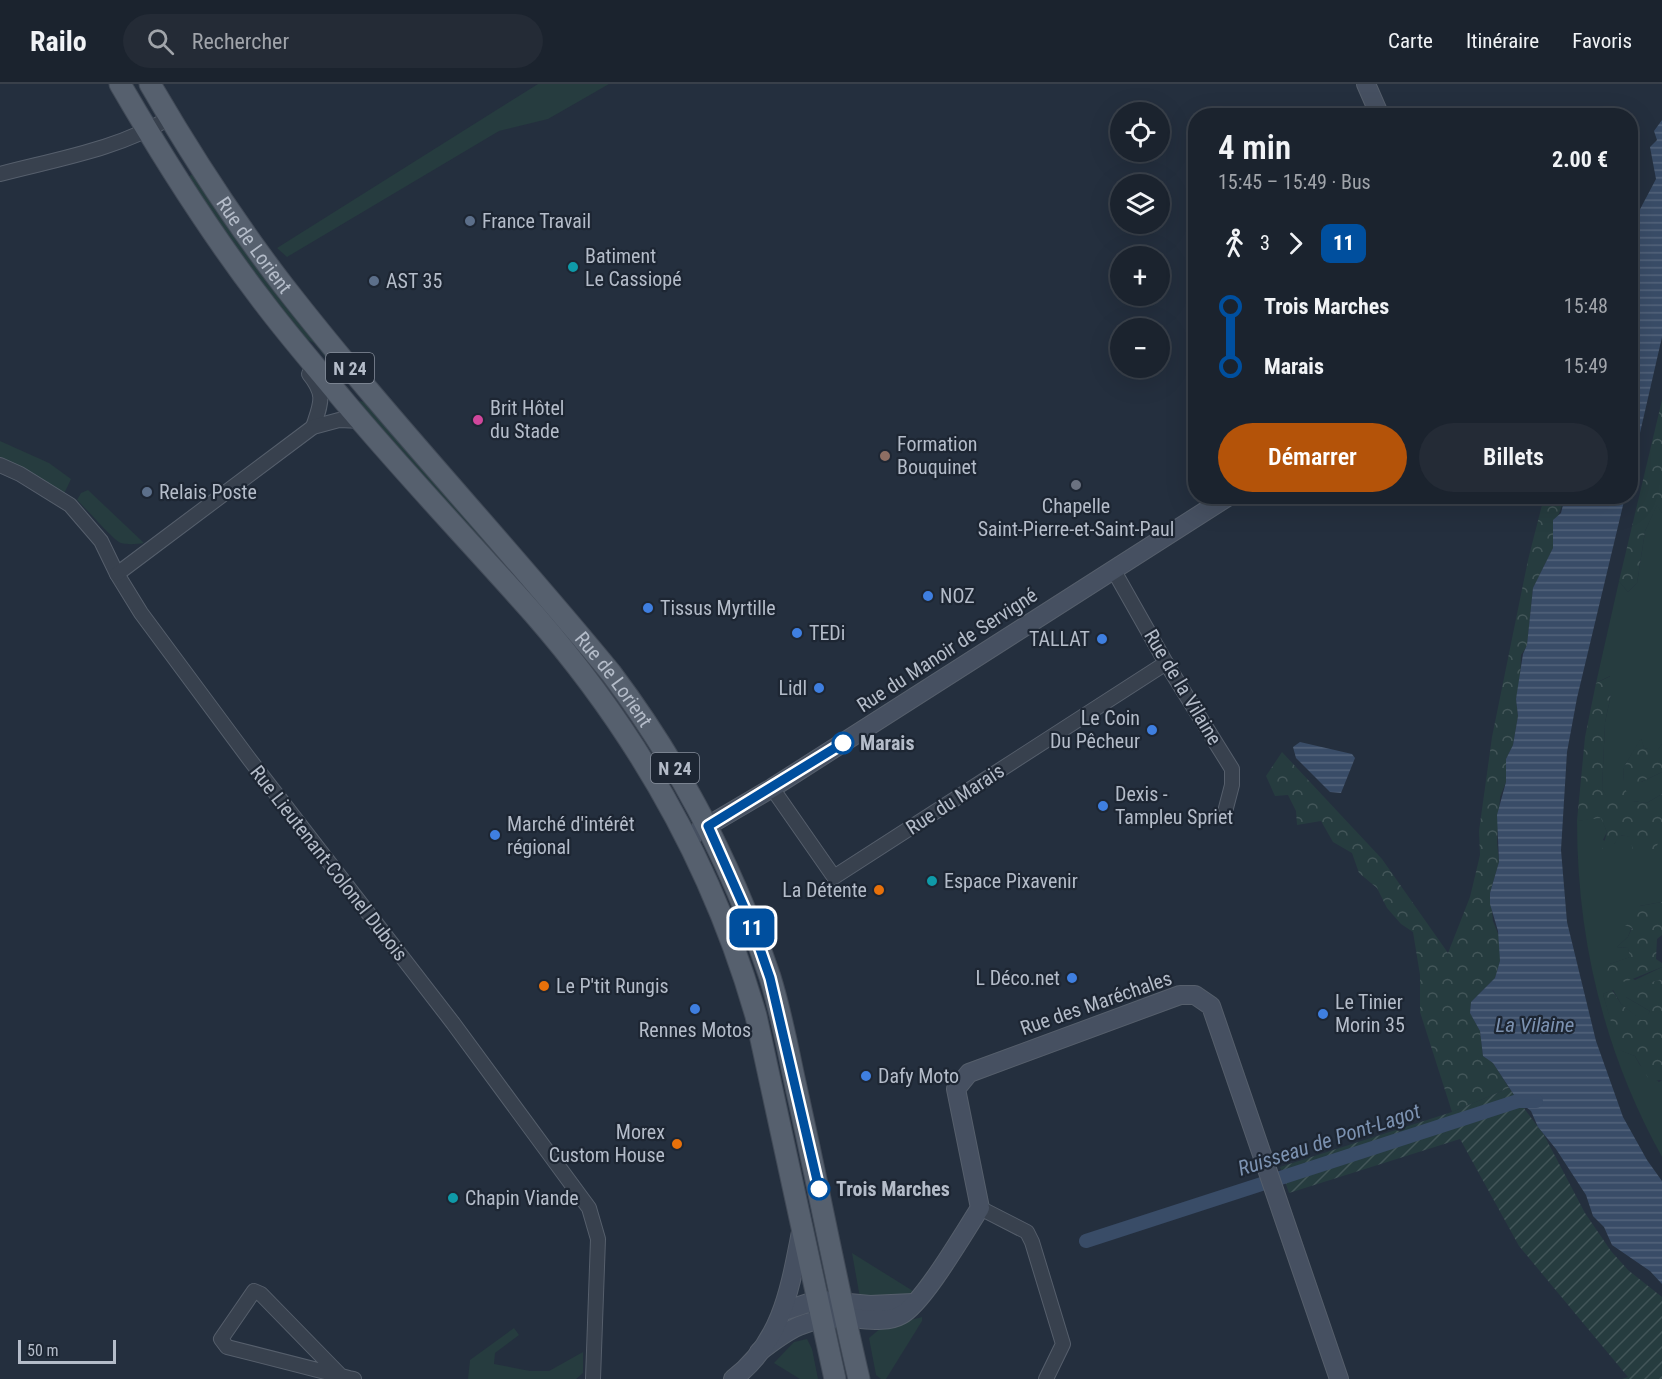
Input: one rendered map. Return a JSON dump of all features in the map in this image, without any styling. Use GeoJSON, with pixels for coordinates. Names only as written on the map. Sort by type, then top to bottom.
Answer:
{"type":"FeatureCollection","features":[{"type":"Feature","properties":{"kind":"main road","name":"Rue de Lorient"},"geometry":{"type":"LineString","coordinates":[[120,84],[148,131],[262,300],[344,401],[536,616],[618,722],[670,806],[687,838],[732,939],[766,1050],[835,1379]]}},
{"type":"Feature","properties":{"kind":"main road","name":"Rue de Lorient"},"geometry":{"type":"LineString","coordinates":[[150,84],[253,244],[374,397],[554,606],[639,711],[708,826],[751,923],[778,1005],[859,1379]]}},
{"type":"Feature","properties":{"kind":"main road"},"geometry":{"type":"LineString","coordinates":[[766,1050],[787,1046]]}},
{"type":"Feature","properties":{"kind":"street"},"geometry":{"type":"LineString","coordinates":[[1366,84],[1376,108]]}},
{"type":"Feature","properties":{"kind":"street"},"geometry":{"type":"LineString","coordinates":[[0,174],[126,140],[170,118]]}},
{"type":"Feature","properties":{"kind":"street","name":"Rue de Lorient"},"geometry":{"type":"LineString","coordinates":[[262,300],[265,315],[320,387],[321,400],[314,427]]}},
{"type":"Feature","properties":{"kind":"street"},"geometry":{"type":"LineString","coordinates":[[344,401],[374,397]]}},
{"type":"Feature","properties":{"kind":"street"},"geometry":{"type":"LineString","coordinates":[[117,574],[314,427],[339,420],[362,421]]}},
{"type":"Feature","properties":{"kind":"street","name":"Rue Lieutenant-Colonel Dubois"},"geometry":{"type":"LineString","coordinates":[[0,465],[20,474],[70,505],[101,541],[117,574],[141,613],[250,760],[453,1023],[589,1208],[597,1239],[593,1379]]}},
{"type":"Feature","properties":{"kind":"street","name":"Rue du Manoir de Servigné"},"geometry":{"type":"LineString","coordinates":[[687,838],[772,788],[1217,504]]}},
{"type":"Feature","properties":{"kind":"street","name":"Rue de la Vilaine"},"geometry":{"type":"LineString","coordinates":[[1114,571],[1166,663],[1232,769],[1232,785],[1226,808]]}},
{"type":"Feature","properties":{"kind":"street"},"geometry":{"type":"LineString","coordinates":[[536,616],[554,606]]}},
{"type":"Feature","properties":{"kind":"street","name":"Rue du Marais"},"geometry":{"type":"LineString","coordinates":[[772,788],[834,877],[1166,663]]}},
{"type":"Feature","properties":{"kind":"street","name":"Rue des Maréchales"},"geometry":{"type":"LineString","coordinates":[[980,1208],[961,1123],[956,1089],[961,1080],[969,1073],[1002,1059],[1180,995],[1195,995],[1211,1006],[1339,1379]]}},
{"type":"Feature","properties":{"kind":"street"},"geometry":{"type":"LineString","coordinates":[[784,1311],[844,1310],[890,1318],[902,1315],[931,1282],[980,1208],[1027,1232],[1032,1242],[1063,1344],[1046,1379]]}},
{"type":"Feature","properties":{"kind":"street"},"geometry":{"type":"LineString","coordinates":[[759,1352],[784,1311],[803,1224]]}},
{"type":"Feature","properties":{"kind":"street"},"geometry":{"type":"LineString","coordinates":[[340,1376],[261,1294],[254,1291],[221,1339],[227,1347],[340,1376],[354,1379]]}},
{"type":"Feature","properties":{"kind":"street"},"geometry":{"type":"LineString","coordinates":[[733,1379],[759,1352],[820,1310]]}},
{"type":"Feature","properties":{"kind":"green space"},"geometry":{"type":"Polygon","coordinates":[[[538,84],[609,84],[548,119],[499,131],[287,257],[277,248],[538,84]]]}},
{"type":"Feature","properties":{"kind":"green space"},"geometry":{"type":"Polygon","coordinates":[[[195,172],[348,376],[344,380],[314,343],[301,336],[269,296],[186,179],[195,172]]]}},
{"type":"Feature","properties":{"kind":"green space"},"geometry":{"type":"Polygon","coordinates":[[[1662,400],[1662,513],[1657,505],[1645,531],[1637,583],[1628,592],[1619,581],[1662,400]]]}},
{"type":"Feature","properties":{"kind":"green space"},"geometry":{"type":"Polygon","coordinates":[[[356,401],[371,402],[538,602],[536,604],[356,401]]]}},
{"type":"Feature","properties":{"kind":"green space"},"geometry":{"type":"Polygon","coordinates":[[[0,441],[49,463],[71,479],[64,494],[0,457],[0,441]]]}},
{"type":"Feature","properties":{"kind":"green space"},"geometry":{"type":"Polygon","coordinates":[[[88,490],[144,543],[124,544],[112,537],[77,500],[81,493],[88,490]]]}},
{"type":"Feature","properties":{"kind":"green space"},"geometry":{"type":"Polygon","coordinates":[[[1542,504],[1562,504],[1554,527],[1553,548],[1533,588],[1527,646],[1521,655],[1520,682],[1516,699],[1518,716],[1513,745],[1506,759],[1506,782],[1500,797],[1497,842],[1499,862],[1490,893],[1493,921],[1500,939],[1500,961],[1495,978],[1471,1002],[1470,1013],[1480,1031],[1483,1056],[1493,1063],[1509,1088],[1452,1112],[1420,1012],[1420,975],[1413,932],[1401,924],[1387,908],[1377,888],[1359,873],[1352,853],[1333,842],[1321,821],[1297,825],[1296,811],[1288,795],[1275,796],[1266,776],[1282,752],[1382,859],[1448,953],[1470,897],[1480,855],[1479,831],[1492,737],[1528,560],[1542,504]]]}},
{"type":"Feature","properties":{"kind":"green space"},"geometry":{"type":"Polygon","coordinates":[[[1657,504],[1662,513],[1662,744],[1657,752],[1644,748],[1641,739],[1624,767],[1623,782],[1641,782],[1662,772],[1662,794],[1647,803],[1607,798],[1602,789],[1605,722],[1611,694],[1610,676],[1596,683],[1619,581],[1628,592],[1637,583],[1645,531],[1657,504]]]}},
{"type":"Feature","properties":{"kind":"green space"},"geometry":{"type":"Polygon","coordinates":[[[1611,676],[1611,694],[1605,722],[1602,789],[1607,797],[1613,790],[1625,789],[1632,801],[1647,803],[1662,794],[1662,841],[1658,843],[1654,853],[1643,854],[1633,851],[1630,837],[1621,835],[1614,844],[1602,851],[1607,832],[1601,818],[1577,821],[1585,737],[1596,683],[1611,676]]]}},
{"type":"Feature","properties":{"kind":"green space"},"geometry":{"type":"Polygon","coordinates":[[[1641,738],[1644,748],[1657,751],[1662,744],[1662,772],[1641,782],[1623,782],[1624,767],[1641,738]]]}},
{"type":"Feature","properties":{"kind":"green space"},"geometry":{"type":"Polygon","coordinates":[[[1601,817],[1607,832],[1603,840],[1614,844],[1620,835],[1662,841],[1662,902],[1640,906],[1628,937],[1617,947],[1628,948],[1631,957],[1610,964],[1635,980],[1662,967],[1662,979],[1626,991],[1626,997],[1650,1011],[1646,1020],[1641,1021],[1621,1004],[1613,990],[1603,994],[1620,1050],[1635,1056],[1640,1065],[1659,1082],[1662,1080],[1662,1157],[1624,1077],[1598,994],[1589,952],[1582,909],[1577,821],[1601,817]]]}},
{"type":"Feature","properties":{"kind":"green space"},"geometry":{"type":"Polygon","coordinates":[[[1662,902],[1662,935],[1657,939],[1656,959],[1662,963],[1662,967],[1625,982],[1605,975],[1610,964],[1630,957],[1628,948],[1617,947],[1628,937],[1632,928],[1622,924],[1619,916],[1640,906],[1662,902]]]}},
{"type":"Feature","properties":{"kind":"green space"},"geometry":{"type":"Polygon","coordinates":[[[1662,979],[1662,1080],[1650,1081],[1635,1056],[1619,1050],[1603,994],[1612,990],[1621,1004],[1641,1020],[1645,1020],[1650,1011],[1626,997],[1626,990],[1662,979]]]}},
{"type":"Feature","properties":{"kind":"green space"},"geometry":{"type":"Polygon","coordinates":[[[1509,1088],[1544,1135],[1585,1213],[1611,1251],[1628,1270],[1662,1297],[1662,1379],[1622,1379],[1628,1377],[1519,1246],[1460,1139],[1289,1193],[1280,1167],[1452,1112],[1509,1088]]]}},
{"type":"Feature","properties":{"kind":"green space"},"geometry":{"type":"Polygon","coordinates":[[[852,1253],[913,1291],[909,1295],[860,1298],[852,1253]]]}},
{"type":"Feature","properties":{"kind":"green space"},"geometry":{"type":"Polygon","coordinates":[[[922,1317],[922,1321],[886,1379],[881,1379],[876,1375],[869,1338],[881,1328],[922,1317]]]}},
{"type":"Feature","properties":{"kind":"green space"},"geometry":{"type":"Polygon","coordinates":[[[514,1328],[519,1335],[495,1353],[494,1364],[530,1371],[549,1371],[583,1352],[583,1373],[576,1379],[468,1379],[470,1360],[514,1328]]]}},
{"type":"Feature","properties":{"kind":"green space"},"geometry":{"type":"Polygon","coordinates":[[[807,1339],[812,1349],[818,1379],[800,1379],[774,1363],[794,1342],[807,1339]]]}},
{"type":"Feature","properties":{"kind":"water"},"geometry":{"type":"Polygon","coordinates":[[[1662,120],[1662,337],[1638,442],[1638,213],[1656,179],[1650,147],[1657,140],[1654,131],[1662,120]]]}},
{"type":"Feature","properties":{"kind":"water","name":"La Vilaine"},"geometry":{"type":"Polygon","coordinates":[[[1563,504],[1623,504],[1577,698],[1567,752],[1561,850],[1567,922],[1596,1041],[1623,1117],[1647,1160],[1662,1181],[1662,1284],[1650,1271],[1612,1245],[1604,1227],[1593,1216],[1586,1195],[1556,1149],[1538,1127],[1531,1111],[1518,1101],[1493,1063],[1483,1056],[1480,1031],[1470,1013],[1471,1002],[1495,978],[1500,961],[1498,931],[1490,904],[1490,893],[1499,862],[1497,815],[1506,782],[1506,759],[1513,745],[1518,716],[1516,699],[1523,654],[1527,645],[1533,588],[1553,548],[1553,520],[1561,513],[1563,504]]]}},
{"type":"Feature","properties":{"kind":"water"},"geometry":{"type":"Polygon","coordinates":[[[1300,742],[1352,754],[1355,758],[1341,793],[1330,792],[1296,758],[1293,747],[1300,742]]]}},
{"type":"Feature","properties":{"kind":"waterway","name":"Ruisseau de Pont-Lagot"},"geometry":{"type":"LineString","coordinates":[[1086,1241],[1518,1101],[1536,1101]]}},
{"type":"Feature","properties":{"kind":"bus line","name":"11"},"geometry":{"type":"LineString","coordinates":[[819,1189],[770,978],[751,923],[708,826],[843,743]]}},
{"type":"Feature","properties":{"kind":"place","name":"France Travail"},"geometry":{"type":"Point","coordinates":[470,221]}},
{"type":"Feature","properties":{"kind":"place","name":"Batiment Le Cassiopé"},"geometry":{"type":"Point","coordinates":[573,267]}},
{"type":"Feature","properties":{"kind":"place","name":"AST 35"},"geometry":{"type":"Point","coordinates":[374,281]}},
{"type":"Feature","properties":{"kind":"place","name":"Brit Hôtel du Stade"},"geometry":{"type":"Point","coordinates":[478,420]}},
{"type":"Feature","properties":{"kind":"place","name":"Formation Bouquinet"},"geometry":{"type":"Point","coordinates":[885,456]}},
{"type":"Feature","properties":{"kind":"place","name":"Chapelle Saint-Pierre-et-Saint-Paul"},"geometry":{"type":"Point","coordinates":[1076,485]}},
{"type":"Feature","properties":{"kind":"place","name":"Relais Poste"},"geometry":{"type":"Point","coordinates":[147,492]}},
{"type":"Feature","properties":{"kind":"place","name":"NOZ"},"geometry":{"type":"Point","coordinates":[928,596]}},
{"type":"Feature","properties":{"kind":"place","name":"Tissus Myrtille"},"geometry":{"type":"Point","coordinates":[648,608]}},
{"type":"Feature","properties":{"kind":"place","name":"TEDi"},"geometry":{"type":"Point","coordinates":[797,633]}},
{"type":"Feature","properties":{"kind":"place","name":"TALLAT"},"geometry":{"type":"Point","coordinates":[1102,639]}},
{"type":"Feature","properties":{"kind":"place","name":"Lidl"},"geometry":{"type":"Point","coordinates":[819,688]}},
{"type":"Feature","properties":{"kind":"place","name":"Le Coin Du Pêcheur"},"geometry":{"type":"Point","coordinates":[1152,730]}},
{"type":"Feature","properties":{"kind":"place","name":"Marais"},"geometry":{"type":"Point","coordinates":[843,743]}},
{"type":"Feature","properties":{"kind":"place","name":"Dexis - Tampleu Spriet"},"geometry":{"type":"Point","coordinates":[1103,806]}},
{"type":"Feature","properties":{"kind":"place","name":"Marché d'intérêt régional"},"geometry":{"type":"Point","coordinates":[495,835]}},
{"type":"Feature","properties":{"kind":"place","name":"Espace Pixavenir"},"geometry":{"type":"Point","coordinates":[932,881]}},
{"type":"Feature","properties":{"kind":"place","name":"La Détente"},"geometry":{"type":"Point","coordinates":[879,890]}},
{"type":"Feature","properties":{"kind":"place","name":"L Déco.net"},"geometry":{"type":"Point","coordinates":[1072,978]}},
{"type":"Feature","properties":{"kind":"place","name":"Le P'tit Rungis"},"geometry":{"type":"Point","coordinates":[544,986]}},
{"type":"Feature","properties":{"kind":"place","name":"Rennes Motos"},"geometry":{"type":"Point","coordinates":[695,1009]}},
{"type":"Feature","properties":{"kind":"place","name":"Le Tinier Morin 35"},"geometry":{"type":"Point","coordinates":[1323,1014]}},
{"type":"Feature","properties":{"kind":"place","name":"Dafy Moto"},"geometry":{"type":"Point","coordinates":[866,1076]}},
{"type":"Feature","properties":{"kind":"place","name":"Morex Custom House"},"geometry":{"type":"Point","coordinates":[677,1144]}},
{"type":"Feature","properties":{"kind":"place","name":"Trois Marches"},"geometry":{"type":"Point","coordinates":[819,1189]}},
{"type":"Feature","properties":{"kind":"place","name":"Chapin Viande"},"geometry":{"type":"Point","coordinates":[453,1198]}}]}
